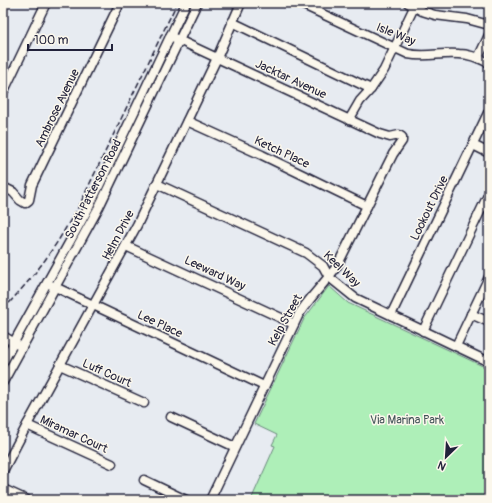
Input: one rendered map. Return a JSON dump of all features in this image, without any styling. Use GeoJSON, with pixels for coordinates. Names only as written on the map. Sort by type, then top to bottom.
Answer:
{"type":"FeatureCollection","features":[{"type":"Feature","properties":{"kind":"street"},"geometry":{"type":"LineString","coordinates":[[3,94],[46,3]]}},
{"type":"Feature","properties":{"kind":"street","name":"Ambrose Avenue"},"geometry":{"type":"LineString","coordinates":[[3,187],[13,192],[22,202],[27,202],[30,198],[32,186],[120,3]]}},
{"type":"Feature","properties":{"kind":"street","name":"South Patterson Road"},"geometry":{"type":"LineString","coordinates":[[3,362],[89,206],[186,3]]}},
{"type":"Feature","properties":{"kind":"street","name":"South Patterson Road"},"geometry":{"type":"LineString","coordinates":[[3,382],[99,207],[197,3]]}},
{"type":"Feature","properties":{"kind":"street","name":"Helm Drive"},"geometry":{"type":"LineString","coordinates":[[3,471],[126,246],[157,184],[242,3]]}},
{"type":"Feature","properties":{"kind":"street","name":"Isle Way"},"geometry":{"type":"LineString","coordinates":[[299,3],[394,48],[417,56],[459,54],[478,58],[489,63]]}},
{"type":"Feature","properties":{"kind":"street"},"geometry":{"type":"LineString","coordinates":[[350,120],[360,101],[371,89],[384,70],[413,4],[422,11],[467,19],[489,25]]}},
{"type":"Feature","properties":{"kind":"street"},"geometry":{"type":"LineString","coordinates":[[232,22],[371,89]]}},
{"type":"Feature","properties":{"kind":"street"},"geometry":{"type":"LineString","coordinates":[[478,58],[489,35]]}},
{"type":"Feature","properties":{"kind":"street","name":"Jacktar Avenue"},"geometry":{"type":"LineString","coordinates":[[170,36],[386,136],[399,135],[402,138]]}},
{"type":"Feature","properties":{"kind":"street","name":"Lookout Drive"},"geometry":{"type":"LineString","coordinates":[[391,316],[489,111]]}},
{"type":"Feature","properties":{"kind":"street","name":"Ketch Place"},"geometry":{"type":"LineString","coordinates":[[187,121],[262,155],[367,206]]}},
{"type":"Feature","properties":{"kind":"street","name":"Kelp Street"},"geometry":{"type":"LineString","coordinates":[[210,500],[294,324],[307,302],[329,277],[341,260],[393,154],[402,142],[402,138]]}},
{"type":"Feature","properties":{"kind":"street"},"geometry":{"type":"LineString","coordinates":[[473,145],[489,153]]}},
{"type":"Feature","properties":{"kind":"street","name":"Keel Way"},"geometry":{"type":"LineString","coordinates":[[157,184],[306,253],[323,266],[329,277],[355,298],[489,362]]}},
{"type":"Feature","properties":{"kind":"street"},"geometry":{"type":"LineString","coordinates":[[423,330],[489,193]]}},
{"type":"Feature","properties":{"kind":"street","name":"Leeward Way"},"geometry":{"type":"LineString","coordinates":[[126,246],[294,324]]}},
{"type":"Feature","properties":{"kind":"street"},"geometry":{"type":"LineString","coordinates":[[456,346],[489,277]]}},
{"type":"Feature","properties":{"kind":"street","name":"Lee Place"},"geometry":{"type":"LineString","coordinates":[[47,283],[264,386]]}},
{"type":"Feature","properties":{"kind":"street"},"geometry":{"type":"LineString","coordinates":[[471,314],[489,322]]}},
{"type":"Feature","properties":{"kind":"street"},"geometry":{"type":"LineString","coordinates":[[3,336],[12,345],[21,350]]}},
{"type":"Feature","properties":{"kind":"street"},"geometry":{"type":"LineString","coordinates":[[3,344],[12,345]]}},
{"type":"Feature","properties":{"kind":"street","name":"Luff Court"},"geometry":{"type":"LineString","coordinates":[[60,365],[144,404]]}},
{"type":"Feature","properties":{"kind":"street"},"geometry":{"type":"LineString","coordinates":[[171,416],[235,447]]}},
{"type":"Feature","properties":{"kind":"street","name":"Miramar Court"},"geometry":{"type":"LineString","coordinates":[[27,425],[112,464]]}},
{"type":"Feature","properties":{"kind":"street"},"geometry":{"type":"LineString","coordinates":[[144,480],[186,500]]}},
{"type":"Feature","properties":{"kind":"street"},"geometry":{"type":"LineString","coordinates":[[3,489],[27,500]]}},
{"type":"Feature","properties":{"kind":"green space","name":"Via Marina Park"},"geometry":{"type":"Polygon","coordinates":[[[329,286],[348,303],[489,369],[488,500],[251,500],[275,446],[272,445],[277,435],[254,424],[304,319],[329,286]]]}},
{"type":"Feature","properties":{"kind":"railway"},"geometry":{"type":"LineString","coordinates":[[3,310],[45,260],[79,206],[177,3]]}}]}
